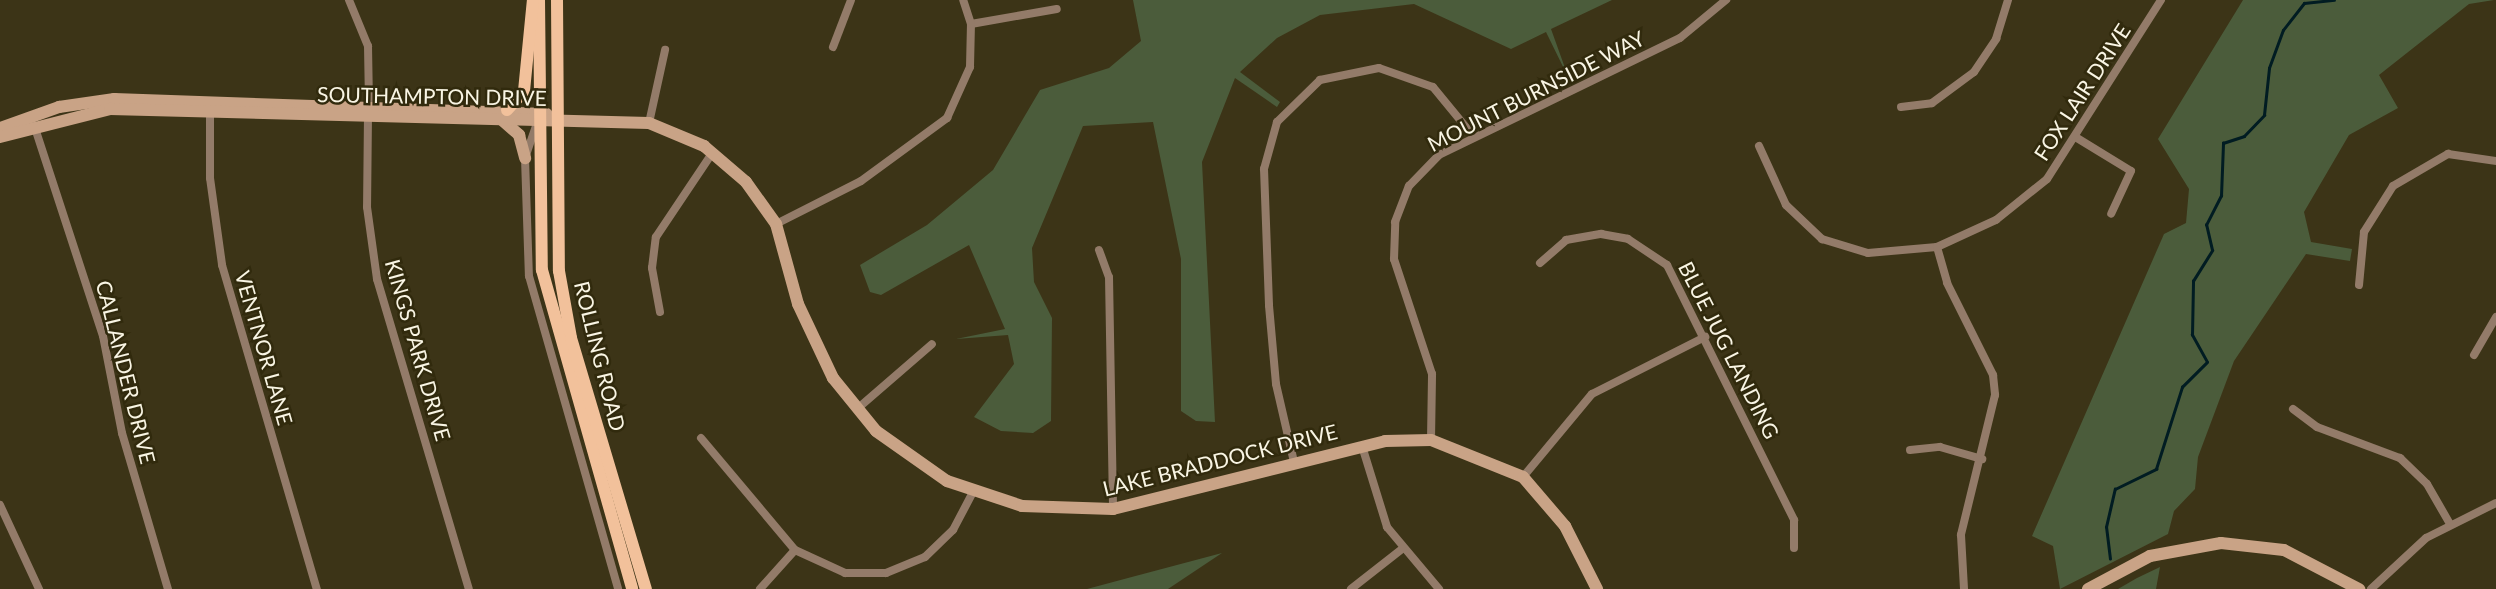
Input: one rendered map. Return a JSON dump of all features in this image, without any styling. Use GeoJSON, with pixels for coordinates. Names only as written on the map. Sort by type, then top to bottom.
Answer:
{"type":"FeatureCollection","features":[{"type":"Feature","properties":{"kind":"main road"},"geometry":{"type":"LineString","coordinates":[[504,115],[524,91],[533,0]]}},
{"type":"Feature","properties":{"kind":"main road","name":"ROLLING ROAD"},"geometry":{"type":"LineString","coordinates":[[539,0],[537,225],[546,291],[632,589]]}},
{"type":"Feature","properties":{"kind":"main road","name":"ROLLING ROAD"},"geometry":{"type":"LineString","coordinates":[[557,0],[555,217],[566,317],[646,589]]}},
{"type":"Feature","properties":{"kind":"street"},"geometry":{"type":"LineString","coordinates":[[834,47],[851,0]]}},
{"type":"Feature","properties":{"kind":"street"},"geometry":{"type":"LineString","coordinates":[[776,224],[861,181],[937,129],[966,81],[971,24],[963,0]]}},
{"type":"Feature","properties":{"kind":"street","name":"MOUNT BURNSIDE WAY"},"geometry":{"type":"LineString","coordinates":[[1431,440],[1432,374],[1396,270],[1395,222],[1419,173],[1474,137],[1680,38],[1726,0]]}},
{"type":"Feature","properties":{"kind":"street"},"geometry":{"type":"LineString","coordinates":[[1901,107],[1932,103],[1974,72],[1996,39],[2008,0]]}},
{"type":"Feature","properties":{"kind":"street","name":"FOX LAIR DRIVE"},"geometry":{"type":"LineString","coordinates":[[1759,146],[1786,205],[1822,239],[1868,253],[1937,247],[2016,207],[2077,138],[2161,0]]}},
{"type":"Feature","properties":{"kind":"street","name":"KINGS PARK DRIVE"},"geometry":{"type":"LineString","coordinates":[[354,2],[368,46],[366,207],[377,279],[469,589]]}},
{"type":"Feature","properties":{"kind":"street"},"geometry":{"type":"LineString","coordinates":[[971,24],[1057,9]]}},
{"type":"Feature","properties":{"kind":"street"},"geometry":{"type":"LineString","coordinates":[[649,122],[665,50]]}},
{"type":"Feature","properties":{"kind":"street"},"geometry":{"type":"LineString","coordinates":[[1294,462],[1276,384],[1269,305],[1264,169],[1277,122],[1320,80],[1379,68],[1433,87],[1474,137]]}},
{"type":"Feature","properties":{"kind":"street","name":"SOUTHAMPTON DRIVE"},"geometry":{"type":"LineString","coordinates":[[0,128],[60,107],[114,99],[557,117]]}},
{"type":"Feature","properties":{"kind":"street","name":"SOUTHAMPTON DRIVE"},"geometry":{"type":"LineString","coordinates":[[0,137],[34,125],[110,109],[368,110]]}},
{"type":"Feature","properties":{"kind":"street","name":"VENTNOR LANE"},"geometry":{"type":"LineString","coordinates":[[210,111],[210,178],[222,265],[317,589]]}},
{"type":"Feature","properties":{"kind":"street"},"geometry":{"type":"LineString","coordinates":[[504,115],[519,135],[525,158]]}},
{"type":"Feature","properties":{"kind":"street","name":"ROLLING ROAD"},"geometry":{"type":"LineString","coordinates":[[538,115],[525,158],[524,236],[534,302],[618,589]]}},
{"type":"Feature","properties":{"kind":"street","name":"LAKE BRADDOCK DRIVE"},"geometry":{"type":"LineString","coordinates":[[557,117],[649,122],[713,152],[747,182],[776,224],[810,336],[857,409],[907,456],[973,492],[1045,509],[1113,509],[1362,446],[1431,440],[1475,452],[1523,477],[1565,526],[1597,589]]}},
{"type":"Feature","properties":{"kind":"street","name":"CALLANDER DRIVE"},"geometry":{"type":"LineString","coordinates":[[34,125],[103,336],[122,433],[168,589]]}},
{"type":"Feature","properties":{"kind":"street"},"geometry":{"type":"LineString","coordinates":[[2077,138],[2131,171],[2111,215]]}},
{"type":"Feature","properties":{"kind":"street"},"geometry":{"type":"LineString","coordinates":[[660,312],[652,268],[656,237],[713,152]]}},
{"type":"Feature","properties":{"kind":"street"},"geometry":{"type":"LineString","coordinates":[[2359,285],[2364,232],[2393,186],[2448,154],[2496,161]]}},
{"type":"Feature","properties":{"kind":"street","name":"BLUE JUG LANDING"},"geometry":{"type":"LineString","coordinates":[[1540,263],[1575,237],[1628,239],[1667,265],[1794,520],[1794,548]]}},
{"type":"Feature","properties":{"kind":"street"},"geometry":{"type":"LineString","coordinates":[[1937,247],[1947,283],[1993,375],[1995,412],[1961,535],[1964,589]]}},
{"type":"Feature","properties":{"kind":"street"},"geometry":{"type":"LineString","coordinates":[[1098,250],[1109,277],[1113,509]]}},
{"type":"Feature","properties":{"kind":"street"},"geometry":{"type":"LineString","coordinates":[[2474,355],[2496,317]]}},
{"type":"Feature","properties":{"kind":"street"},"geometry":{"type":"LineString","coordinates":[[1523,477],[1592,394],[1705,337]]}},
{"type":"Feature","properties":{"kind":"street"},"geometry":{"type":"LineString","coordinates":[[857,409],[932,344]]}},
{"type":"Feature","properties":{"kind":"street"},"geometry":{"type":"LineString","coordinates":[[2293,409],[2317,426],[2400,458],[2427,484],[2450,524]]}},
{"type":"Feature","properties":{"kind":"street"},"geometry":{"type":"LineString","coordinates":[[701,438],[795,550],[845,573],[899,569],[945,540],[973,492]]}},
{"type":"Feature","properties":{"kind":"street"},"geometry":{"type":"LineString","coordinates":[[1362,446],[1383,518],[1402,550],[1439,589]]}},
{"type":"Feature","properties":{"kind":"street"},"geometry":{"type":"LineString","coordinates":[[1910,450],[1940,447],[1982,459]]}},
{"type":"Feature","properties":{"kind":"street"},"geometry":{"type":"LineString","coordinates":[[2371,589],[2412,548],[2450,524],[2496,503]]}},
{"type":"Feature","properties":{"kind":"street"},"geometry":{"type":"LineString","coordinates":[[0,505],[39,589]]}},
{"type":"Feature","properties":{"kind":"street"},"geometry":{"type":"LineString","coordinates":[[2088,589],[2150,556],[2221,543],[2284,550],[2359,589]]}},
{"type":"Feature","properties":{"kind":"street"},"geometry":{"type":"LineString","coordinates":[[760,589],[795,550]]}},
{"type":"Feature","properties":{"kind":"street"},"geometry":{"type":"LineString","coordinates":[[1351,589],[1402,550]]}},
{"type":"Feature","properties":{"kind":"green space"},"geometry":{"type":"Polygon","coordinates":[[[1133,0],[1612,0],[1551,29],[1569,79],[1546,32],[1511,49],[1414,4],[1320,15],[1277,38],[1240,72],[1280,102],[1277,107],[1235,78],[1202,162],[1215,422],[1196,421],[1181,411],[1181,259],[1153,122],[1083,126],[1032,248],[1034,282],[1052,318],[1051,421],[1033,433],[1001,431],[974,417],[1014,364],[1008,335],[956,339],[1005,329],[969,245],[881,295],[870,292],[860,265],[927,225],[993,170],[1040,90],[1109,68],[1141,41],[1133,0]]]}},
{"type":"Feature","properties":{"kind":"green space"},"geometry":{"type":"Polygon","coordinates":[[[2243,0],[2494,0],[2469,4],[2379,75],[2398,108],[2349,135],[2304,212],[2311,242],[2352,249],[2350,261],[2306,254],[2234,361],[2198,457],[2195,489],[2174,511],[2168,534],[2060,589],[2053,546],[2032,536],[2164,234],[2186,223],[2189,189],[2158,139],[2243,0]]]}},
{"type":"Feature","properties":{"kind":"green space"},"geometry":{"type":"Polygon","coordinates":[[[1222,553],[1168,589],[1087,589],[1128,578],[1222,553]]]}},
{"type":"Feature","properties":{"kind":"green space"},"geometry":{"type":"Polygon","coordinates":[[[2160,567],[2156,589],[2118,589],[2137,578],[2160,567]]]}},
{"type":"Feature","properties":{"kind":"waterway"},"geometry":{"type":"LineString","coordinates":[[2110,559],[2106,527],[2115,489],[2156,469],[2182,387],[2207,362],[2192,335],[2193,281],[2212,250],[2206,225],[2221,196],[2223,143],[2244,136],[2264,115],[2269,68],[2283,30],[2304,3],[2334,0]]}}]}
